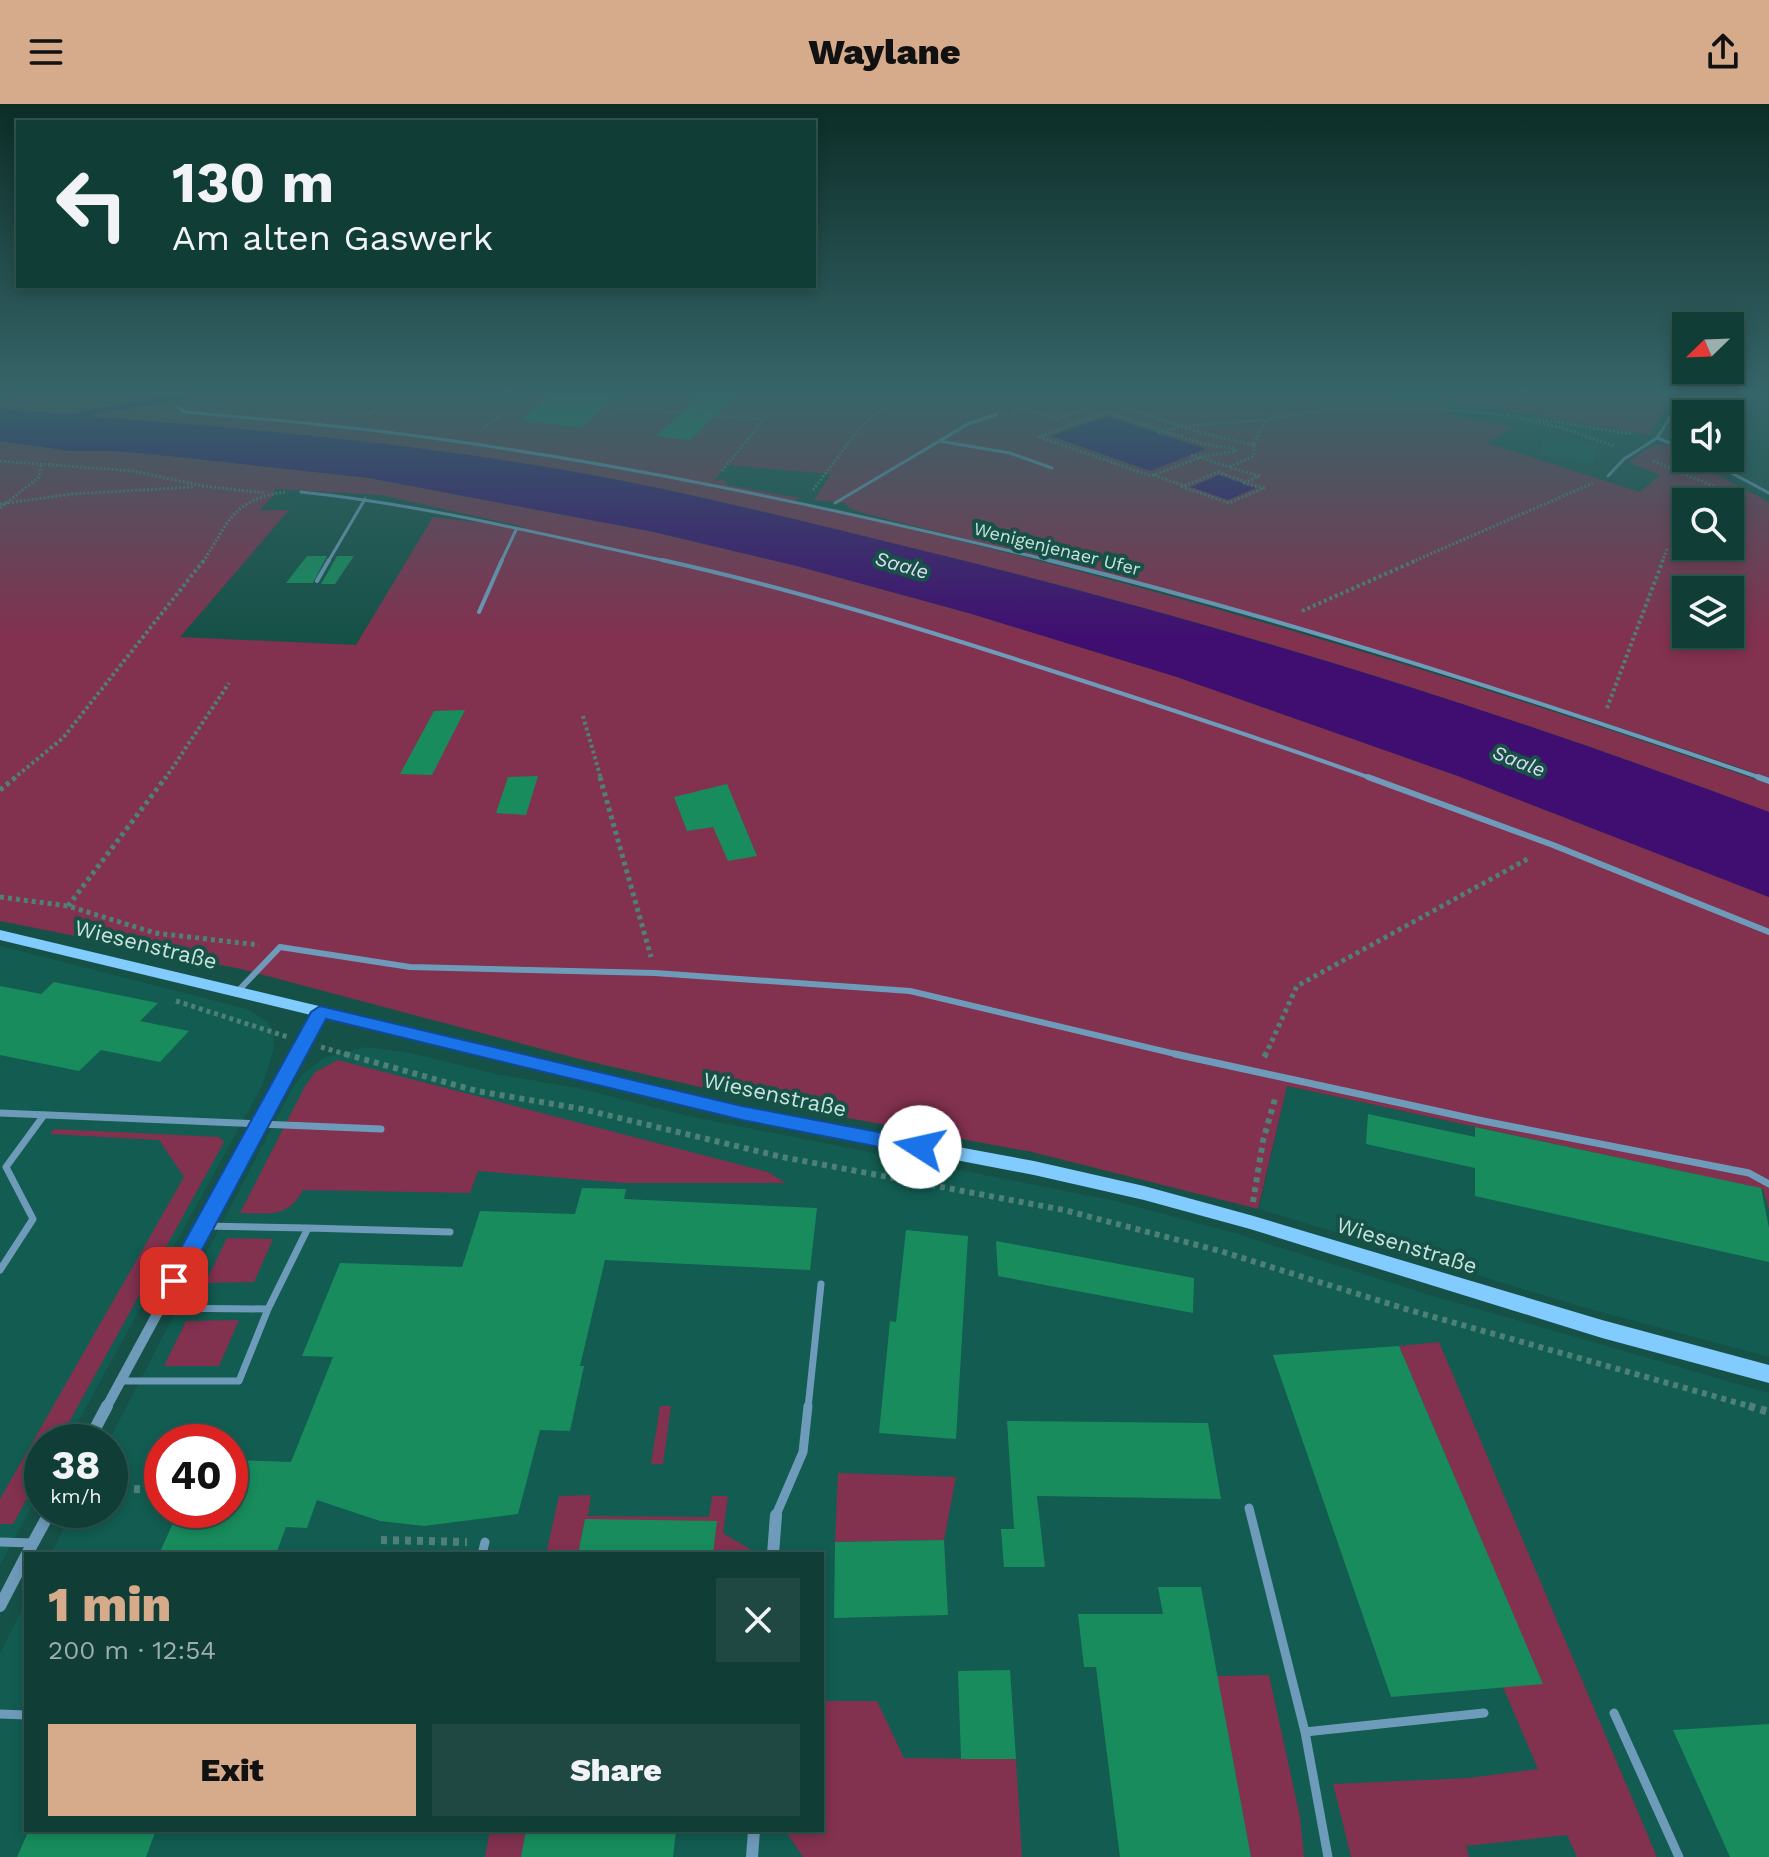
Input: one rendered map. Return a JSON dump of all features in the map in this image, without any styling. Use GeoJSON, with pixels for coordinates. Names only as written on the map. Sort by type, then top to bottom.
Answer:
{"type":"FeatureCollection","features":[{"type":"Feature","properties":{"kind":"street","name":"Wiesenstraße"},"geometry":{"type":"LineString","coordinates":[[0,935],[742,1113],[1034,1168],[1250,1222],[1515,1303],[1769,1374]]}},
{"type":"Feature","properties":{"kind":"street"},"geometry":{"type":"LineString","coordinates":[[98,1424],[320,1012]]}},
{"type":"Feature","properties":{"kind":"street"},"geometry":{"type":"LineString","coordinates":[[773,1552],[776,1515]]}},
{"type":"Feature","properties":{"kind":"street"},"geometry":{"type":"LineString","coordinates":[[29,1551],[41,1528]]}},
{"type":"Feature","properties":{"kind":"street"},"geometry":{"type":"LineString","coordinates":[[0,1606],[24,1560]]}},
{"type":"Feature","properties":{"kind":"street"},"geometry":{"type":"LineString","coordinates":[[752,1857],[754,1832]]}},
{"type":"Feature","properties":{"kind":"lane","name":"Wenigenjenaer Ufer"},"geometry":{"type":"LineString","coordinates":[[632,473],[803,503],[1073,567],[1276,623],[1601,724],[1769,781]]}},
{"type":"Feature","properties":{"kind":"lane"},"geometry":{"type":"LineString","coordinates":[[835,503],[886,473]]}},
{"type":"Feature","properties":{"kind":"lane"},"geometry":{"type":"LineString","coordinates":[[1608,476],[1611,473]]}},
{"type":"Feature","properties":{"kind":"lane"},"geometry":{"type":"LineString","coordinates":[[1731,473],[1769,493]]}},
{"type":"Feature","properties":{"kind":"lane"},"geometry":{"type":"LineString","coordinates":[[301,492],[365,499],[726,574],[955,640],[1266,740],[1553,845],[1769,932]]}},
{"type":"Feature","properties":{"kind":"lane"},"geometry":{"type":"LineString","coordinates":[[317,581],[365,499]]}},
{"type":"Feature","properties":{"kind":"lane"},"geometry":{"type":"LineString","coordinates":[[479,612],[516,530]]}},
{"type":"Feature","properties":{"kind":"lane"},"geometry":{"type":"LineString","coordinates":[[238,991],[280,947],[410,967],[655,973],[910,991],[1257,1073],[1749,1173],[1769,1184]]}},
{"type":"Feature","properties":{"kind":"lane"},"geometry":{"type":"LineString","coordinates":[[0,1113],[381,1129]]}},
{"type":"Feature","properties":{"kind":"lane"},"geometry":{"type":"LineString","coordinates":[[0,1270],[33,1219],[6,1167],[44,1115]]}},
{"type":"Feature","properties":{"kind":"lane"},"geometry":{"type":"LineString","coordinates":[[203,1226],[450,1232]]}},
{"type":"Feature","properties":{"kind":"lane"},"geometry":{"type":"LineString","coordinates":[[121,1381],[239,1381],[268,1309],[308,1228]]}},
{"type":"Feature","properties":{"kind":"lane"},"geometry":{"type":"LineString","coordinates":[[776,1515],[803,1452],[821,1284]]}},
{"type":"Feature","properties":{"kind":"lane"},"geometry":{"type":"LineString","coordinates":[[160,1308],[268,1309]]}},
{"type":"Feature","properties":{"kind":"lane"},"geometry":{"type":"LineString","coordinates":[[1249,1508],[1305,1732],[1328,1857]]}},
{"type":"Feature","properties":{"kind":"lane"},"geometry":{"type":"LineString","coordinates":[[0,1542],[29,1551]]}},
{"type":"Feature","properties":{"kind":"lane"},"geometry":{"type":"LineString","coordinates":[[482,1552],[485,1542]]}},
{"type":"Feature","properties":{"kind":"lane"},"geometry":{"type":"LineString","coordinates":[[1305,1732],[1484,1713]]}},
{"type":"Feature","properties":{"kind":"lane"},"geometry":{"type":"LineString","coordinates":[[1614,1713],[1679,1857]]}},
{"type":"Feature","properties":{"kind":"lane"},"geometry":{"type":"LineString","coordinates":[[0,1714],[24,1715]]}},
{"type":"Feature","properties":{"kind":"path"},"geometry":{"type":"LineString","coordinates":[[2,506],[39,477],[40,473]]}},
{"type":"Feature","properties":{"kind":"path"},"geometry":{"type":"LineString","coordinates":[[141,473],[203,486],[273,493],[301,492]]}},
{"type":"Feature","properties":{"kind":"path"},"geometry":{"type":"LineString","coordinates":[[720,477],[722,473]]}},
{"type":"Feature","properties":{"kind":"path"},"geometry":{"type":"LineString","coordinates":[[803,503],[826,473]]}},
{"type":"Feature","properties":{"kind":"path"},"geometry":{"type":"LineString","coordinates":[[1146,473],[1229,503],[1264,488],[1220,473]]}},
{"type":"Feature","properties":{"kind":"path"},"geometry":{"type":"LineString","coordinates":[[1153,475],[1159,473]]}},
{"type":"Feature","properties":{"kind":"path"},"geometry":{"type":"LineString","coordinates":[[1184,486],[1216,473]]}},
{"type":"Feature","properties":{"kind":"path"},"geometry":{"type":"LineString","coordinates":[[1245,482],[1259,476],[1248,473]]}},
{"type":"Feature","properties":{"kind":"path"},"geometry":{"type":"LineString","coordinates":[[1276,623],[1608,476]]}},
{"type":"Feature","properties":{"kind":"path"},"geometry":{"type":"LineString","coordinates":[[2,506],[72,494],[203,486]]}},
{"type":"Feature","properties":{"kind":"path"},"geometry":{"type":"LineString","coordinates":[[0,790],[63,738],[190,580],[238,507],[250,499],[273,493]]}},
{"type":"Feature","properties":{"kind":"path"},"geometry":{"type":"LineString","coordinates":[[1601,724],[1667,549]]}},
{"type":"Feature","properties":{"kind":"path"},"geometry":{"type":"LineString","coordinates":[[68,906],[108,860],[168,779],[229,683]]}},
{"type":"Feature","properties":{"kind":"path"},"geometry":{"type":"LineString","coordinates":[[583,716],[655,973]]}},
{"type":"Feature","properties":{"kind":"path"},"geometry":{"type":"LineString","coordinates":[[0,784],[8,781]]}},
{"type":"Feature","properties":{"kind":"path"},"geometry":{"type":"LineString","coordinates":[[1257,1073],[1297,986],[1553,845]]}},
{"type":"Feature","properties":{"kind":"path"},"geometry":{"type":"LineString","coordinates":[[0,897],[68,906],[155,933],[280,947]]}},
{"type":"Feature","properties":{"kind":"path"},"geometry":{"type":"LineString","coordinates":[[161,997],[477,1091],[582,1109],[782,1157],[1064,1210],[1220,1251],[1409,1310],[1769,1412]]}},
{"type":"Feature","properties":{"kind":"path"},"geometry":{"type":"LineString","coordinates":[[1250,1222],[1263,1141],[1281,1078]]}},
{"type":"Feature","properties":{"kind":"path"},"geometry":{"type":"LineString","coordinates":[[134,1489],[144,1489]]}},
{"type":"Feature","properties":{"kind":"path"},"geometry":{"type":"LineString","coordinates":[[381,1540],[485,1542]]}},
{"type":"Feature","properties":{"kind":"shaded area"},"geometry":{"type":"Polygon","coordinates":[[[0,473],[322,473],[369,478],[654,532],[797,566],[972,614],[1177,677],[1458,776],[1769,897],[1769,1210],[1763,1189],[1287,1086],[1258,1209],[1032,1152],[778,1105],[583,1060],[241,969],[0,921],[0,473]],[[276,485],[274,495],[260,510],[289,510],[180,637],[356,645],[433,517],[528,528],[381,495],[277,489],[276,485]]]}},
{"type":"Feature","properties":{"kind":"shaded area"},"geometry":{"type":"Polygon","coordinates":[[[577,473],[720,473],[714,481],[723,479],[728,485],[800,498],[793,502],[1163,594],[1407,665],[1769,784],[1769,812],[1558,736],[1345,666],[1021,575],[776,514],[577,473]]]}},
{"type":"Feature","properties":{"kind":"shaded area"},"geometry":{"type":"Polygon","coordinates":[[[817,473],[1580,473],[1640,492],[1660,475],[1654,473],[1713,473],[1742,488],[1672,488],[1672,560],[1744,560],[1744,489],[1769,502],[1769,778],[1546,704],[1323,636],[1098,573],[870,515],[851,509],[845,503],[814,500],[831,474],[817,473]]]}},
{"type":"Feature","properties":{"kind":"shaded area"},"geometry":{"type":"Polygon","coordinates":[[[0,946],[247,1009],[269,1023],[274,1048],[263,1084],[77,1424],[24,1424],[24,1520],[0,1565],[0,946]]]}},
{"type":"Feature","properties":{"kind":"shaded area"},"geometry":{"type":"Polygon","coordinates":[[[367,1047],[410,1053],[496,1074],[582,1089],[688,1116],[1115,1201],[1238,1234],[1433,1296],[1769,1393],[1769,1857],[0,1857],[0,1653],[24,1606],[24,1832],[824,1832],[824,1552],[52,1552],[64,1528],[128,1528],[128,1424],[117,1424],[292,1089],[303,1074],[325,1057],[367,1047]]]}},
{"type":"Feature","properties":{"kind":"shaded area"},"geometry":{"type":"Polygon","coordinates":[[[338,1060],[768,1172],[786,1183],[624,1183],[478,1171],[470,1193],[303,1190],[284,1210],[240,1213],[304,1088],[315,1072],[338,1060]]]}},
{"type":"Feature","properties":{"kind":"shaded area"},"geometry":{"type":"Polygon","coordinates":[[[1287,1086],[1764,1189],[1769,1210],[1769,1357],[1579,1306],[1259,1209],[1287,1086]]]}},
{"type":"Feature","properties":{"kind":"shaded area"},"geometry":{"type":"Polygon","coordinates":[[[54,1129],[219,1137],[224,1142],[68,1424],[43,1424],[184,1177],[159,1140],[50,1134],[54,1129]]]}},
{"type":"Feature","properties":{"kind":"shaded area"},"geometry":{"type":"Polygon","coordinates":[[[227,1238],[273,1239],[254,1282],[205,1283],[227,1238]]]}},
{"type":"Feature","properties":{"kind":"shaded area"},"geometry":{"type":"Polygon","coordinates":[[[239,1320],[219,1366],[164,1366],[186,1321],[239,1320]]]}},
{"type":"Feature","properties":{"kind":"shaded area"},"geometry":{"type":"Polygon","coordinates":[[[1439,1342],[1657,1857],[1577,1857],[1567,1835],[1466,1846],[1469,1857],[1351,1857],[1333,1784],[1469,1778],[1538,1769],[1503,1687],[1542,1683],[1399,1346],[1439,1342]]]}},
{"type":"Feature","properties":{"kind":"shaded area"},"geometry":{"type":"Polygon","coordinates":[[[660,1406],[671,1406],[663,1464],[651,1464],[660,1406]]]}},
{"type":"Feature","properties":{"kind":"shaded area"},"geometry":{"type":"Polygon","coordinates":[[[24,1457],[24,1504],[13,1524],[0,1524],[0,1499],[24,1457]]]}},
{"type":"Feature","properties":{"kind":"shaded area"},"geometry":{"type":"Polygon","coordinates":[[[838,1473],[956,1477],[944,1540],[835,1542],[838,1473]]]}},
{"type":"Feature","properties":{"kind":"shaded area"},"geometry":{"type":"Polygon","coordinates":[[[591,1495],[588,1516],[709,1517],[712,1496],[728,1496],[723,1533],[755,1552],[706,1552],[585,1519],[578,1552],[546,1552],[559,1496],[591,1495]]]}},
{"type":"Feature","properties":{"kind":"shaded area"},"geometry":{"type":"Polygon","coordinates":[[[1269,1675],[1300,1817],[1304,1857],[1251,1857],[1217,1676],[1269,1675]]]}},
{"type":"Feature","properties":{"kind":"shaded area"},"geometry":{"type":"Polygon","coordinates":[[[824,1701],[877,1701],[904,1758],[1016,1759],[1022,1857],[803,1857],[786,1832],[824,1832],[824,1701]]]}},
{"type":"Feature","properties":{"kind":"shaded area"},"geometry":{"type":"Polygon","coordinates":[[[490,1832],[526,1832],[521,1857],[485,1857],[490,1832]]]}},
{"type":"Feature","properties":{"kind":"water","name":"Saale"},"geometry":{"type":"Polygon","coordinates":[[[322,473],[577,473],[770,514],[1014,573],[1232,633],[1556,735],[1769,812],[1769,897],[1458,776],[1177,677],[972,614],[797,566],[654,532],[369,478],[322,473]]]}},
{"type":"Feature","properties":{"kind":"water"},"geometry":{"type":"Polygon","coordinates":[[[1219,475],[1256,488],[1228,500],[1191,487],[1219,475]]]}},
{"type":"Feature","properties":{"kind":"building"},"geometry":{"type":"Polygon","coordinates":[[[307,556],[327,556],[313,583],[286,583],[307,556]]]}},
{"type":"Feature","properties":{"kind":"building"},"geometry":{"type":"Polygon","coordinates":[[[337,556],[354,556],[335,584],[321,584],[337,556]]]}},
{"type":"Feature","properties":{"kind":"building"},"geometry":{"type":"Polygon","coordinates":[[[465,710],[432,775],[400,774],[434,711],[465,710]]]}},
{"type":"Feature","properties":{"kind":"building"},"geometry":{"type":"Polygon","coordinates":[[[538,776],[526,815],[496,813],[508,777],[538,776]]]}},
{"type":"Feature","properties":{"kind":"building"},"geometry":{"type":"Polygon","coordinates":[[[727,784],[757,856],[728,861],[713,827],[687,831],[674,797],[727,784]]]}},
{"type":"Feature","properties":{"kind":"building"},"geometry":{"type":"Polygon","coordinates":[[[54,982],[158,1003],[140,1021],[189,1031],[160,1062],[101,1050],[79,1071],[0,1055],[0,986],[41,994],[54,982]]]}},
{"type":"Feature","properties":{"kind":"building"},"geometry":{"type":"Polygon","coordinates":[[[1368,1114],[1475,1137],[1475,1127],[1761,1188],[1769,1228],[1769,1262],[1475,1196],[1475,1168],[1366,1144],[1368,1114]]]}},
{"type":"Feature","properties":{"kind":"building"},"geometry":{"type":"Polygon","coordinates":[[[582,1188],[626,1189],[624,1199],[817,1208],[810,1270],[605,1260],[580,1366],[584,1366],[570,1431],[540,1430],[518,1514],[424,1526],[380,1521],[317,1500],[307,1528],[286,1527],[277,1552],[160,1552],[171,1528],[248,1528],[248,1461],[291,1462],[333,1357],[302,1356],[340,1263],[462,1267],[480,1211],[575,1214],[582,1188]]]}},
{"type":"Feature","properties":{"kind":"building"},"geometry":{"type":"Polygon","coordinates":[[[906,1230],[968,1236],[956,1439],[879,1433],[890,1321],[896,1322],[906,1230]]]}},
{"type":"Feature","properties":{"kind":"building"},"geometry":{"type":"Polygon","coordinates":[[[996,1241],[1194,1278],[1193,1313],[998,1276],[996,1241]]]}},
{"type":"Feature","properties":{"kind":"building"},"geometry":{"type":"Polygon","coordinates":[[[1399,1346],[1543,1684],[1391,1697],[1273,1355],[1399,1346]]]}},
{"type":"Feature","properties":{"kind":"building"},"geometry":{"type":"Polygon","coordinates":[[[1007,1421],[1208,1423],[1221,1499],[1037,1496],[1045,1567],[1004,1567],[1001,1529],[1014,1529],[1007,1421]]]}},
{"type":"Feature","properties":{"kind":"building"},"geometry":{"type":"Polygon","coordinates":[[[585,1519],[717,1521],[713,1552],[578,1552],[585,1519]]]}},
{"type":"Feature","properties":{"kind":"building"},"geometry":{"type":"Polygon","coordinates":[[[944,1540],[948,1615],[834,1618],[835,1542],[944,1540]]]}},
{"type":"Feature","properties":{"kind":"building"},"geometry":{"type":"Polygon","coordinates":[[[1158,1587],[1201,1587],[1251,1857],[1120,1857],[1096,1667],[1084,1667],[1078,1614],[1163,1614],[1158,1587]]]}},
{"type":"Feature","properties":{"kind":"building"},"geometry":{"type":"Polygon","coordinates":[[[1010,1670],[1016,1759],[961,1759],[958,1671],[1010,1670]]]}},
{"type":"Feature","properties":{"kind":"building"},"geometry":{"type":"Polygon","coordinates":[[[1769,1724],[1769,1857],[1730,1857],[1673,1730],[1769,1724]]]}},
{"type":"Feature","properties":{"kind":"building"},"geometry":{"type":"Polygon","coordinates":[[[28,1832],[155,1832],[146,1857],[17,1857],[28,1832]]]}},
{"type":"Feature","properties":{"kind":"building"},"geometry":{"type":"Polygon","coordinates":[[[526,1832],[676,1832],[673,1857],[521,1857],[526,1832]]]}},
{"type":"Feature","properties":{"kind":"route"},"geometry":{"type":"LineString","coordinates":[[174,1281],[320,1012],[742,1113],[920,1147]]}}]}
